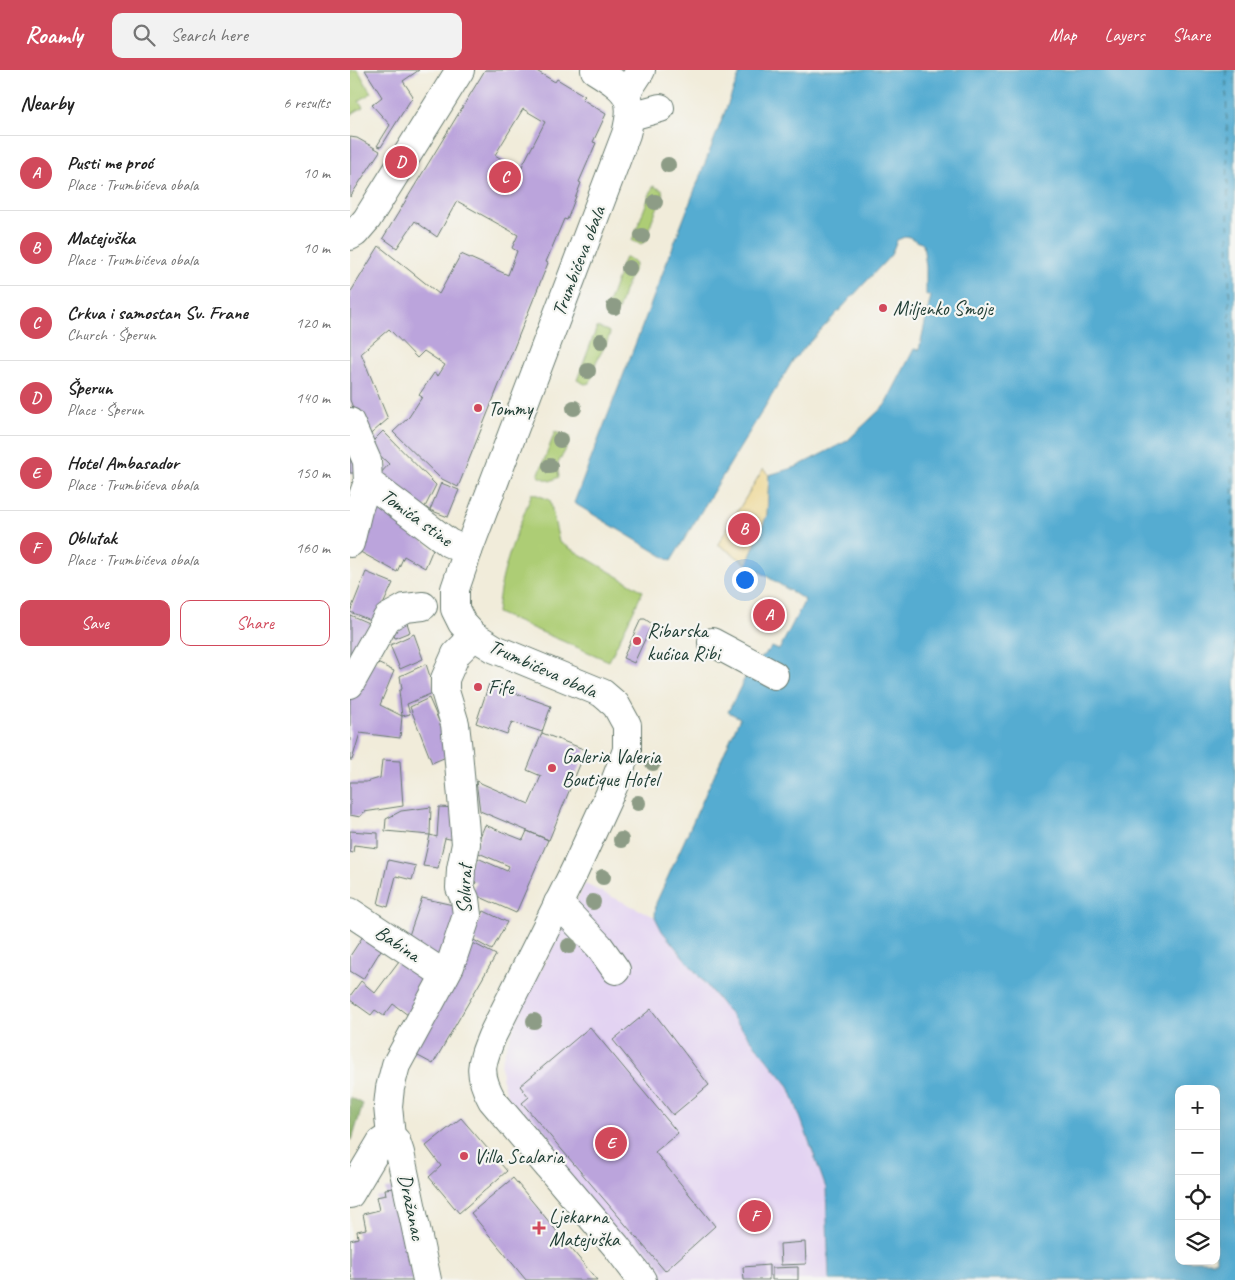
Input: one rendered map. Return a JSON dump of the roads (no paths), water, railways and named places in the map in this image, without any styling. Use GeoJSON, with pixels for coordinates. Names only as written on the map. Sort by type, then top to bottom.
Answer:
{"type":"FeatureCollection","features":[{"type":"Feature","properties":{"kind":"street"},"geometry":{"type":"LineString","coordinates":[[350,236],[355,233],[366,219],[460,70]]}},
{"type":"Feature","properties":{"kind":"street"},"geometry":{"type":"LineString","coordinates":[[595,70],[628,105],[660,108]]}},
{"type":"Feature","properties":{"kind":"street","name":"Trumbićeva obala"},"geometry":{"type":"LineString","coordinates":[[641,70],[628,105],[626,134],[468,551],[455,589],[455,609],[462,623],[474,636],[495,650],[602,693],[616,705],[627,725],[627,750],[613,787],[492,1036],[484,1056],[482,1072],[484,1084],[492,1100],[616,1246],[642,1280]]}},
{"type":"Feature","properties":{"kind":"street","name":"Tomića stine"},"geometry":{"type":"LineString","coordinates":[[350,422],[367,461],[368,482],[449,542],[468,551]]}},
{"type":"Feature","properties":{"kind":"street"},"geometry":{"type":"LineString","coordinates":[[350,543],[358,510],[368,482]]}},
{"type":"Feature","properties":{"kind":"street"},"geometry":{"type":"LineString","coordinates":[[350,684],[387,618],[405,608],[423,606]]}},
{"type":"Feature","properties":{"kind":"street","name":"Solurat"},"geometry":{"type":"LineString","coordinates":[[391,1137],[388,1106],[396,1065],[445,975],[467,915],[465,899],[460,888],[461,869],[466,844],[458,751],[454,724],[445,691],[445,679],[456,654],[474,636]]}},
{"type":"Feature","properties":{"kind":"street"},"geometry":{"type":"LineString","coordinates":[[712,642],[774,675]]}},
{"type":"Feature","properties":{"kind":"street"},"geometry":{"type":"LineString","coordinates":[[558,903],[599,946],[616,970]]}},
{"type":"Feature","properties":{"kind":"street","name":"Babina"},"geometry":{"type":"LineString","coordinates":[[350,912],[445,975]]}},
{"type":"Feature","properties":{"kind":"street"},"geometry":{"type":"LineString","coordinates":[[350,1194],[375,1150],[381,1142],[391,1137]]}},
{"type":"Feature","properties":{"kind":"street","name":"Dražanac"},"geometry":{"type":"LineString","coordinates":[[391,1137],[396,1141],[400,1153],[428,1280]]}},
{"type":"Feature","properties":{"kind":"water"},"geometry":{"type":"Polygon","coordinates":[[[741,70],[1235,70],[1235,1280],[829,1280],[826,1188],[789,1086],[662,931],[655,917],[656,903],[740,718],[728,712],[748,672],[772,647],[779,650],[805,600],[747,564],[767,515],[769,475],[796,467],[847,441],[885,405],[914,349],[919,350],[931,296],[926,295],[926,267],[923,244],[907,236],[897,240],[891,255],[794,359],[671,561],[574,503],[741,70]]]}},
{"type":"Feature","properties":{"kind":"place","name":"Šperun"},"geometry":{"type":"Point","coordinates":[401,162]}},
{"type":"Feature","properties":{"kind":"place","name":"Crkva i samostan Sv. Frane"},"geometry":{"type":"Point","coordinates":[505,177]}},
{"type":"Feature","properties":{"kind":"place","name":"Miljenko Smoje"},"geometry":{"type":"Point","coordinates":[883,308]}},
{"type":"Feature","properties":{"kind":"place","name":"Tommy"},"geometry":{"type":"Point","coordinates":[478,408]}},
{"type":"Feature","properties":{"kind":"place","name":"Matejuška"},"geometry":{"type":"Point","coordinates":[744,529]}},
{"type":"Feature","properties":{"kind":"place","name":"Pusti me proć"},"geometry":{"type":"Point","coordinates":[769,615]}},
{"type":"Feature","properties":{"kind":"place","name":"Ribarska kućica Ribi"},"geometry":{"type":"Point","coordinates":[637,641]}},
{"type":"Feature","properties":{"kind":"place","name":"Fife"},"geometry":{"type":"Point","coordinates":[478,687]}},
{"type":"Feature","properties":{"kind":"place","name":"Galeria Valeria Boutique Hotel"},"geometry":{"type":"Point","coordinates":[552,768]}},
{"type":"Feature","properties":{"kind":"place","name":"Hotel Ambasador"},"geometry":{"type":"Point","coordinates":[611,1143]}},
{"type":"Feature","properties":{"kind":"place","name":"Villa Scalaria"},"geometry":{"type":"Point","coordinates":[464,1156]}},
{"type":"Feature","properties":{"kind":"place","name":"Oblutak"},"geometry":{"type":"Point","coordinates":[755,1216]}},
{"type":"Feature","properties":{"kind":"place","name":"Ljekarna Matejuška"},"geometry":{"type":"Point","coordinates":[539,1228]}}]}
